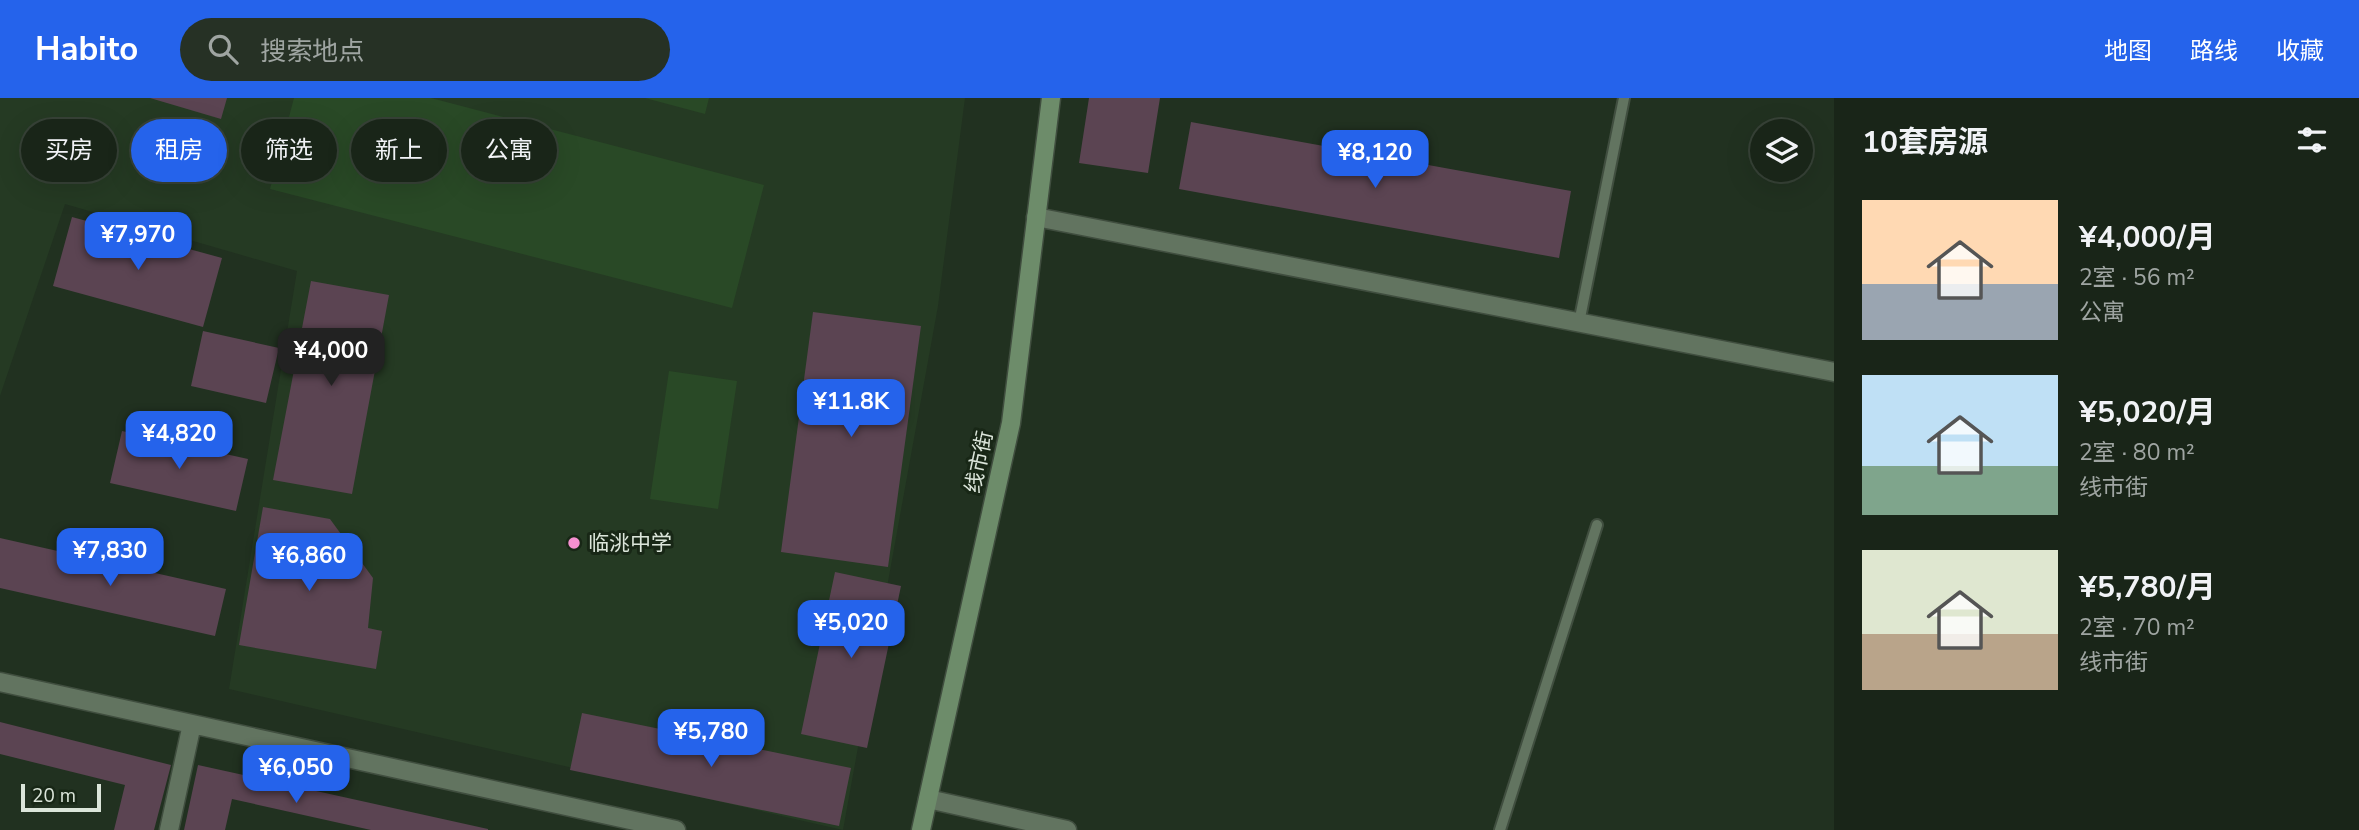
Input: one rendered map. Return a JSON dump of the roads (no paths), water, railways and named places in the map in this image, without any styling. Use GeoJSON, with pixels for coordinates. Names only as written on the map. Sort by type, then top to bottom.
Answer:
{"type":"FeatureCollection","features":[{"type":"Feature","properties":{"kind":"main road","name":"线市街"},"geometry":{"type":"LineString","coordinates":[[921,830],[1011,423],[1051,98]]}},
{"type":"Feature","properties":{"kind":"street"},"geometry":{"type":"LineString","coordinates":[[1036,217],[1834,372]]}},
{"type":"Feature","properties":{"kind":"street"},"geometry":{"type":"LineString","coordinates":[[0,682],[676,830]]}},
{"type":"Feature","properties":{"kind":"street"},"geometry":{"type":"LineString","coordinates":[[169,830],[192,724]]}},
{"type":"Feature","properties":{"kind":"street"},"geometry":{"type":"LineString","coordinates":[[928,799],[1067,830]]}},
{"type":"Feature","properties":{"kind":"lane"},"geometry":{"type":"LineString","coordinates":[[1580,323],[1624,98]]}},
{"type":"Feature","properties":{"kind":"lane"},"geometry":{"type":"LineString","coordinates":[[1500,830],[1597,525]]}},
{"type":"Feature","properties":{"kind":"place","name":"临洮中学"},"geometry":{"type":"Point","coordinates":[574,543]}}]}
